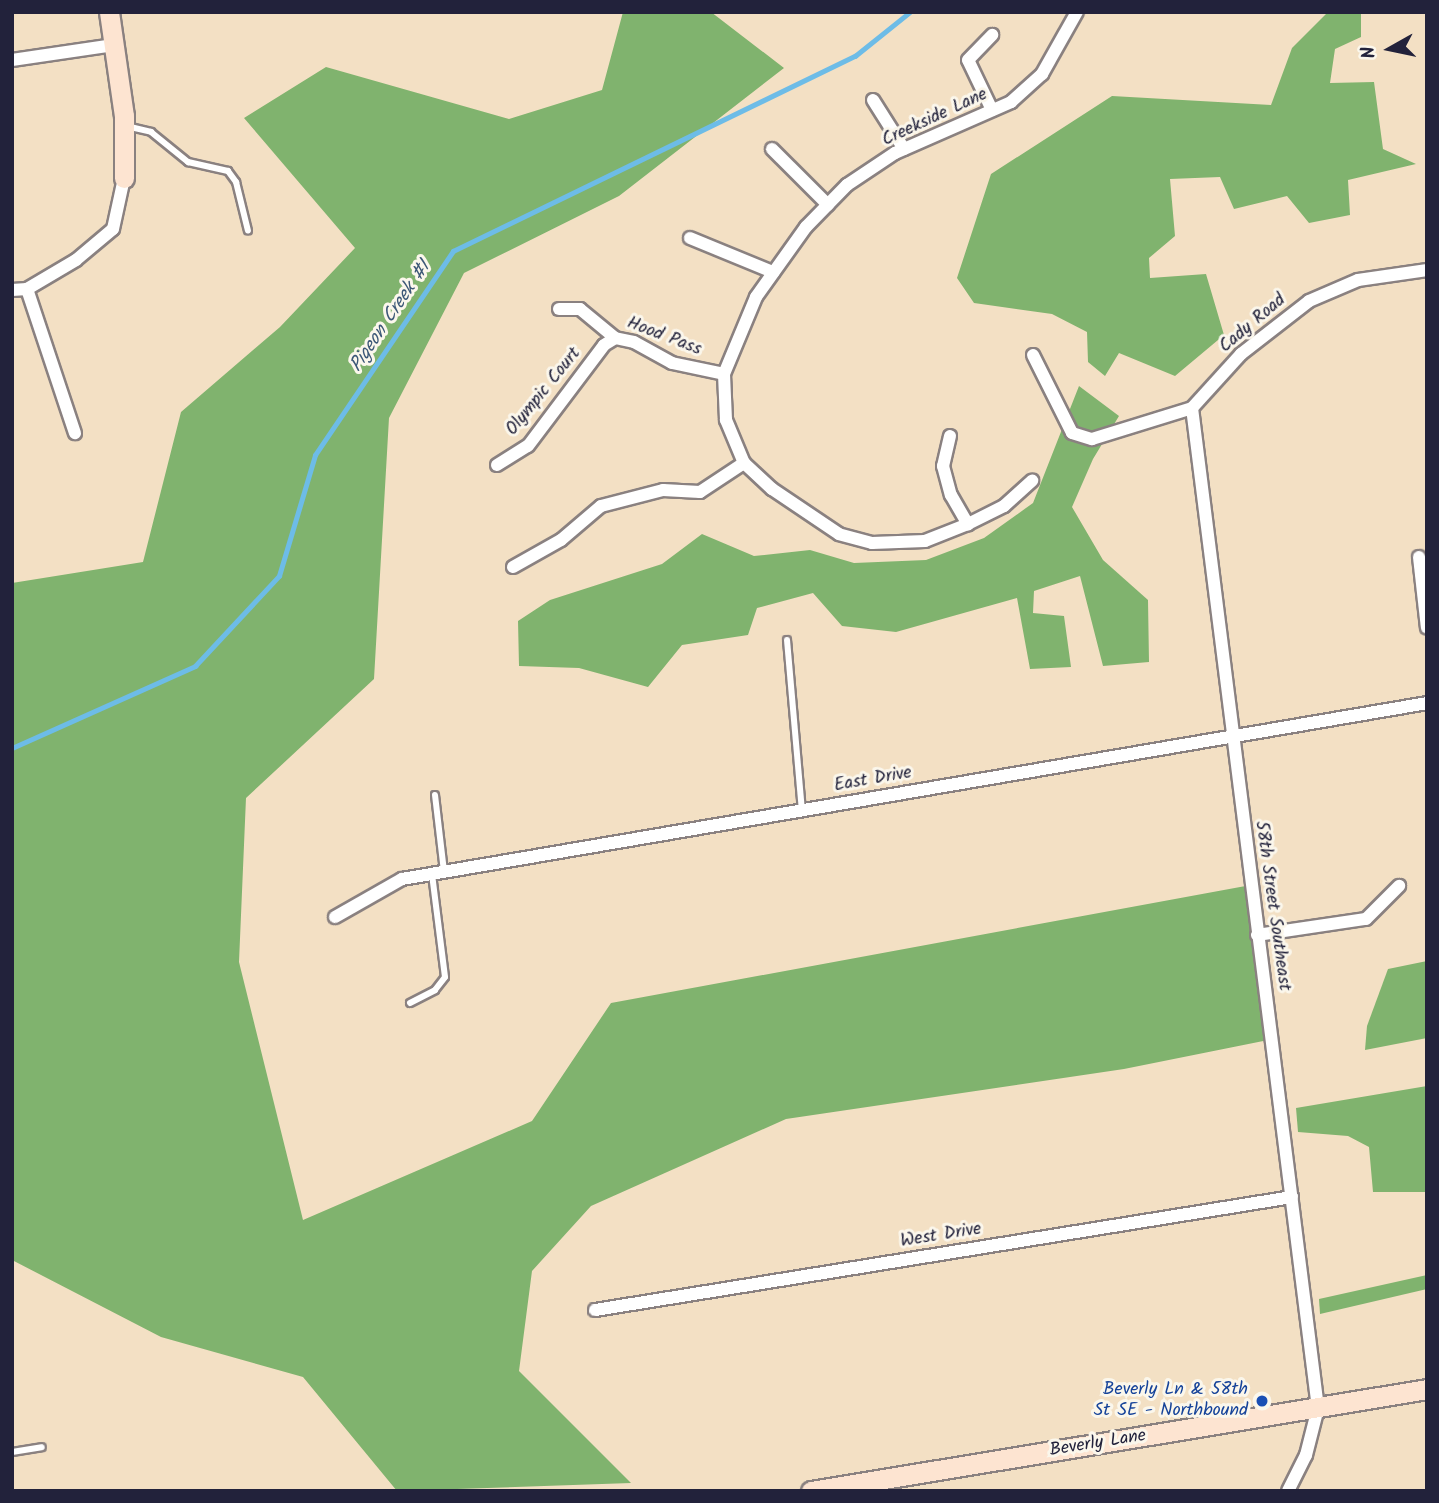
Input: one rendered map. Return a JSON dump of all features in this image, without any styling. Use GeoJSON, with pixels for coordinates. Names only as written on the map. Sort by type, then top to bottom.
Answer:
{"type":"FeatureCollection","features":[{"type":"Feature","properties":{"kind":"street"},"geometry":{"type":"LineString","coordinates":[[12,290],[27,289],[76,260],[113,229],[124,178],[124,125],[109,12]]}},
{"type":"Feature","properties":{"kind":"street","name":"Creekside Lane"},"geometry":{"type":"LineString","coordinates":[[1032,481],[1004,506],[925,541],[872,543],[839,534],[772,489],[744,463],[726,420],[724,374],[756,297],[828,205],[847,185],[904,149],[1012,102],[1042,74],[1077,12]]}},
{"type":"Feature","properties":{"kind":"street"},"geometry":{"type":"LineString","coordinates":[[992,35],[968,60],[992,110]]}},
{"type":"Feature","properties":{"kind":"street"},"geometry":{"type":"LineString","coordinates":[[12,60],[114,45]]}},
{"type":"Feature","properties":{"kind":"street"},"geometry":{"type":"LineString","coordinates":[[873,100],[904,149]]}},
{"type":"Feature","properties":{"kind":"street"},"geometry":{"type":"LineString","coordinates":[[772,149],[828,205]]}},
{"type":"Feature","properties":{"kind":"street"},"geometry":{"type":"LineString","coordinates":[[690,238],[774,272]]}},
{"type":"Feature","properties":{"kind":"street","name":"Cady Road"},"geometry":{"type":"LineString","coordinates":[[1192,408],[1241,354],[1309,301],[1358,280],[1427,270]]}},
{"type":"Feature","properties":{"kind":"street"},"geometry":{"type":"LineString","coordinates":[[27,289],[75,433]]}},
{"type":"Feature","properties":{"kind":"street","name":"Hood Pass"},"geometry":{"type":"LineString","coordinates":[[559,309],[580,309],[615,338],[691,370],[724,374]]}},
{"type":"Feature","properties":{"kind":"street","name":"Olympic Court"},"geometry":{"type":"LineString","coordinates":[[497,465],[528,446],[604,345],[615,338]]}},
{"type":"Feature","properties":{"kind":"street"},"geometry":{"type":"LineString","coordinates":[[1032,355],[1072,433],[1092,439],[1192,408]]}},
{"type":"Feature","properties":{"kind":"street","name":"58th Street Southeast"},"geometry":{"type":"LineString","coordinates":[[1192,408],[1231,737],[1318,1408]]}},
{"type":"Feature","properties":{"kind":"street"},"geometry":{"type":"LineString","coordinates":[[950,436],[943,466],[951,495],[968,524]]}},
{"type":"Feature","properties":{"kind":"street"},"geometry":{"type":"LineString","coordinates":[[513,567],[561,540],[601,506],[663,490],[700,492],[744,463]]}},
{"type":"Feature","properties":{"kind":"street"},"geometry":{"type":"LineString","coordinates":[[1419,557],[1427,628]]}},
{"type":"Feature","properties":{"kind":"street","name":"East Drive"},"geometry":{"type":"LineString","coordinates":[[335,916],[402,879],[1427,704]]}},
{"type":"Feature","properties":{"kind":"street"},"geometry":{"type":"LineString","coordinates":[[1258,936],[1366,919],[1399,886]]}},
{"type":"Feature","properties":{"kind":"street","name":"West Drive"},"geometry":{"type":"LineString","coordinates":[[595,1310],[1292,1197]]}},
{"type":"Feature","properties":{"kind":"street","name":"Beverly Lane"},"geometry":{"type":"LineString","coordinates":[[811,1491],[1427,1389]]}},
{"type":"Feature","properties":{"kind":"street"},"geometry":{"type":"LineString","coordinates":[[1288,1491],[1306,1455],[1318,1408]]}},
{"type":"Feature","properties":{"kind":"lane"},"geometry":{"type":"LineString","coordinates":[[124,125],[151,132],[188,162],[228,171],[236,182],[248,231]]}},
{"type":"Feature","properties":{"kind":"lane"},"geometry":{"type":"LineString","coordinates":[[787,640],[802,810]]}},
{"type":"Feature","properties":{"kind":"lane"},"geometry":{"type":"LineString","coordinates":[[410,1003],[435,990],[445,977],[435,795]]}},
{"type":"Feature","properties":{"kind":"lane"},"geometry":{"type":"LineString","coordinates":[[12,1452],[42,1447]]}},
{"type":"Feature","properties":{"kind":"green space"},"geometry":{"type":"Polygon","coordinates":[[[623,12],[711,12],[784,68],[619,196],[464,273],[389,418],[374,679],[246,798],[239,962],[303,1220],[532,1121],[611,1003],[1251,885],[1273,1039],[1124,1069],[786,1119],[591,1206],[532,1271],[519,1371],[631,1483],[397,1491],[303,1377],[161,1337],[12,1260],[12,583],[143,562],[181,412],[280,327],[355,248],[244,118],[326,67],[509,119],[602,90],[623,12]]]}},
{"type":"Feature","properties":{"kind":"green space"},"geometry":{"type":"Polygon","coordinates":[[[1328,12],[1361,12],[1361,37],[1335,49],[1330,83],[1374,82],[1383,149],[1416,164],[1348,180],[1350,215],[1309,223],[1287,196],[1234,209],[1220,177],[1170,179],[1175,236],[1149,258],[1150,278],[1206,274],[1224,335],[1175,376],[1119,353],[1105,376],[1088,362],[1087,332],[1052,314],[974,303],[957,278],[991,174],[1112,96],[1271,105],[1292,48],[1328,12]]]}},
{"type":"Feature","properties":{"kind":"green space"},"geometry":{"type":"Polygon","coordinates":[[[1079,386],[1119,416],[1093,459],[1072,507],[1103,560],[1148,600],[1149,662],[1103,666],[1080,576],[1034,591],[1033,613],[1064,616],[1071,667],[1030,669],[1017,598],[896,632],[842,626],[813,593],[757,608],[748,635],[682,645],[648,687],[579,668],[519,666],[518,621],[550,600],[662,564],[702,534],[754,556],[810,550],[854,563],[926,560],[984,538],[1033,503],[1079,386]]]}},
{"type":"Feature","properties":{"kind":"green space"},"geometry":{"type":"Polygon","coordinates":[[[1427,961],[1427,1038],[1365,1050],[1367,1026],[1388,969],[1427,961]]]}},
{"type":"Feature","properties":{"kind":"green space"},"geometry":{"type":"Polygon","coordinates":[[[1427,1086],[1427,1192],[1373,1192],[1369,1147],[1348,1136],[1298,1132],[1296,1108],[1427,1086]]]}},
{"type":"Feature","properties":{"kind":"green space"},"geometry":{"type":"Polygon","coordinates":[[[1427,1275],[1427,1289],[1320,1314],[1319,1299],[1427,1275]]]}},
{"type":"Feature","properties":{"kind":"waterway","name":"Pigeon Creek #1"},"geometry":{"type":"LineString","coordinates":[[12,748],[195,666],[279,576],[315,455],[453,251],[855,56],[910,12]]}},
{"type":"Feature","properties":{"kind":"place","name":"Beverly Ln & 58th St SE - Northbound"},"geometry":{"type":"Point","coordinates":[1262,1401]}}]}
